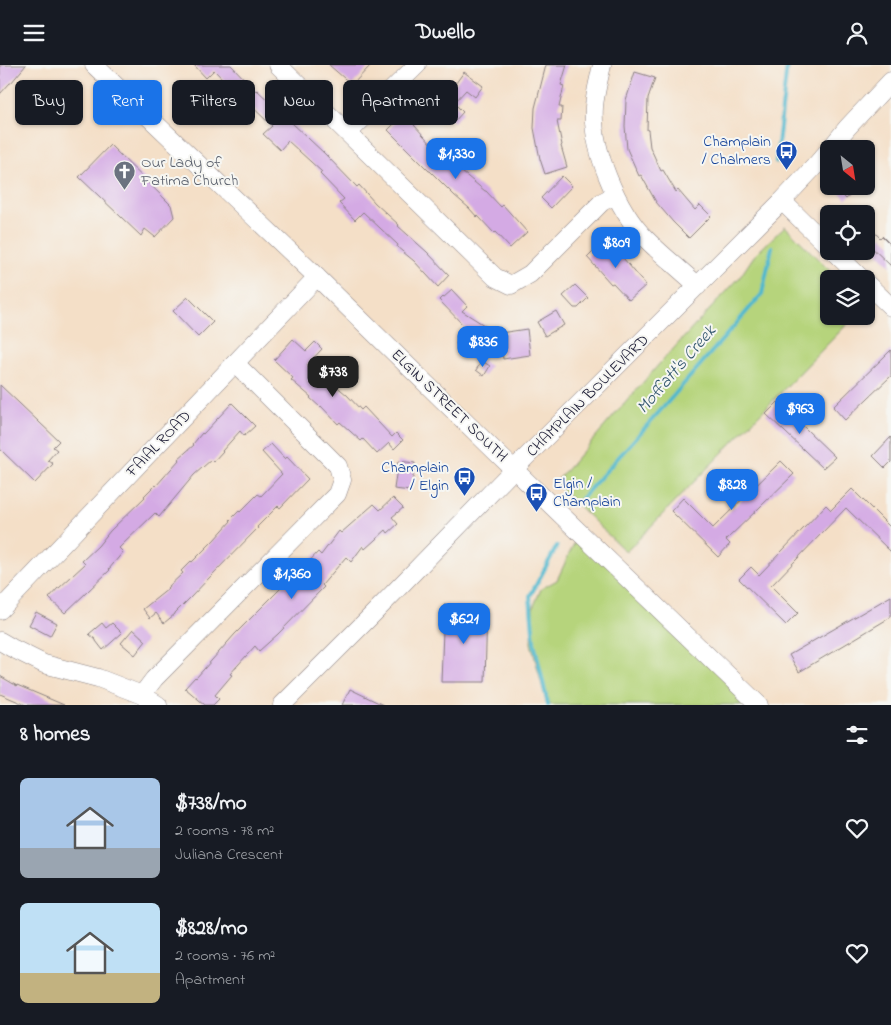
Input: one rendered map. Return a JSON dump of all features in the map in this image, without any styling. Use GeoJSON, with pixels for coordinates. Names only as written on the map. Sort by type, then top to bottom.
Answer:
{"type":"FeatureCollection","features":[{"type":"Feature","properties":{"kind":"street","name":"ELGIN STREET SOUTH"},"geometry":{"type":"LineString","coordinates":[[94,65],[317,277],[759,705]]}},
{"type":"Feature","properties":{"kind":"street"},"geometry":{"type":"LineString","coordinates":[[278,65],[494,277],[511,285],[530,274],[602,202],[615,195]]}},
{"type":"Feature","properties":{"kind":"street"},"geometry":{"type":"LineString","coordinates":[[348,133],[417,65]]}},
{"type":"Feature","properties":{"kind":"street"},"geometry":{"type":"LineString","coordinates":[[602,65],[594,108],[595,128],[602,160],[615,195],[627,216],[645,239],[698,286]]}},
{"type":"Feature","properties":{"kind":"street","name":"CHAMPLAIN BOULEVARD"},"geometry":{"type":"LineString","coordinates":[[837,140],[891,81]]}},
{"type":"Feature","properties":{"kind":"street","name":"CHAMPLAIN BOULEVARD"},"geometry":{"type":"LineString","coordinates":[[282,705],[514,469],[782,201],[820,160]]}},
{"type":"Feature","properties":{"kind":"street"},"geometry":{"type":"LineString","coordinates":[[782,201],[820,238]]}},
{"type":"Feature","properties":{"kind":"street"},"geometry":{"type":"LineString","coordinates":[[842,260],[853,270]]}},
{"type":"Feature","properties":{"kind":"street","name":"FAIAL ROAD"},"geometry":{"type":"LineString","coordinates":[[0,610],[317,277]]}},
{"type":"Feature","properties":{"kind":"street"},"geometry":{"type":"LineString","coordinates":[[875,292],[891,307]]}},
{"type":"Feature","properties":{"kind":"street"},"geometry":{"type":"LineString","coordinates":[[142,695],[154,679],[337,494],[342,480],[338,466],[235,363]]}},
{"type":"Feature","properties":{"kind":"street"},"geometry":{"type":"LineString","coordinates":[[0,641],[44,664],[98,678],[142,695],[158,705]]}},
{"type":"Feature","properties":{"kind":"green space"},"geometry":{"type":"Polygon","coordinates":[[[785,226],[829,270],[820,270],[820,325],[846,325],[626,552],[555,483],[661,362],[740,277],[754,256],[785,226]]]}},
{"type":"Feature","properties":{"kind":"green space"},"geometry":{"type":"Polygon","coordinates":[[[579,533],[758,705],[547,705],[531,643],[533,608],[541,589],[557,580],[579,533]]]}},
{"type":"Feature","properties":{"kind":"building"},"geometry":{"type":"Polygon","coordinates":[[[0,65],[26,65],[0,94],[0,65]]]}},
{"type":"Feature","properties":{"kind":"building"},"geometry":{"type":"Polygon","coordinates":[[[194,65],[231,65],[245,80],[224,80],[214,70],[206,78],[194,65]]]}},
{"type":"Feature","properties":{"kind":"building"},"geometry":{"type":"Polygon","coordinates":[[[329,65],[371,65],[357,80],[346,80],[329,65]]]}},
{"type":"Feature","properties":{"kind":"building"},"geometry":{"type":"Polygon","coordinates":[[[546,65],[567,65],[561,85],[564,86],[559,107],[562,107],[561,121],[557,121],[567,167],[545,174],[534,128],[535,108],[546,65]]]}},
{"type":"Feature","properties":{"kind":"building"},"geometry":{"type":"Polygon","coordinates":[[[464,72],[483,86],[475,97],[466,90],[458,99],[458,80],[464,72]]]}},
{"type":"Feature","properties":{"kind":"building"},"geometry":{"type":"Polygon","coordinates":[[[635,72],[655,78],[648,98],[647,130],[650,147],[661,171],[663,170],[676,192],[678,190],[695,210],[700,205],[711,216],[689,238],[656,202],[641,175],[639,176],[627,149],[625,126],[626,100],[635,72]]]}},
{"type":"Feature","properties":{"kind":"building"},"geometry":{"type":"Polygon","coordinates":[[[255,90],[265,98],[265,119],[255,110],[255,90]]]}},
{"type":"Feature","properties":{"kind":"building"},"geometry":{"type":"Polygon","coordinates":[[[458,107],[463,112],[458,118],[458,107]]]}},
{"type":"Feature","properties":{"kind":"building"},"geometry":{"type":"Polygon","coordinates":[[[294,125],[357,187],[359,185],[449,275],[438,287],[363,212],[355,220],[339,203],[344,199],[320,174],[322,172],[288,141],[280,150],[263,134],[272,126],[294,125]]]}},
{"type":"Feature","properties":{"kind":"building"},"geometry":{"type":"Polygon","coordinates":[[[393,125],[414,125],[433,146],[436,143],[462,172],[486,191],[501,207],[503,205],[527,232],[510,248],[388,130],[393,125]]]}},
{"type":"Feature","properties":{"kind":"building","name":"Our Lady of Fatima Church"},"geometry":{"type":"Polygon","coordinates":[[[110,145],[171,205],[174,217],[155,237],[145,229],[141,236],[79,177],[110,145]]]}},
{"type":"Feature","properties":{"kind":"building"},"geometry":{"type":"Polygon","coordinates":[[[562,176],[572,186],[551,208],[541,198],[562,176]]]}},
{"type":"Feature","properties":{"kind":"building"},"geometry":{"type":"Polygon","coordinates":[[[842,195],[851,195],[846,199],[842,195]]]}},
{"type":"Feature","properties":{"kind":"building"},"geometry":{"type":"Polygon","coordinates":[[[875,233],[880,238],[882,236],[891,245],[891,266],[875,251],[875,233]]]}},
{"type":"Feature","properties":{"kind":"building"},"geometry":{"type":"Polygon","coordinates":[[[606,238],[646,285],[629,300],[613,283],[611,284],[587,257],[606,238]]]}},
{"type":"Feature","properties":{"kind":"building"},"geometry":{"type":"Polygon","coordinates":[[[575,285],[588,298],[578,308],[574,308],[563,296],[575,285]]]}},
{"type":"Feature","properties":{"kind":"building"},"geometry":{"type":"Polygon","coordinates":[[[452,290],[467,306],[462,311],[495,332],[477,358],[456,344],[466,328],[439,300],[452,290]]]}},
{"type":"Feature","properties":{"kind":"building"},"geometry":{"type":"Polygon","coordinates":[[[188,297],[213,322],[198,337],[173,311],[188,297]]]}},
{"type":"Feature","properties":{"kind":"building"},"geometry":{"type":"Polygon","coordinates":[[[556,311],[564,325],[545,336],[537,322],[556,311]]]}},
{"type":"Feature","properties":{"kind":"building"},"geometry":{"type":"Polygon","coordinates":[[[527,329],[530,355],[503,359],[500,333],[527,329]]]}},
{"type":"Feature","properties":{"kind":"building"},"geometry":{"type":"Polygon","coordinates":[[[293,339],[306,351],[315,342],[322,349],[307,365],[326,381],[328,379],[361,410],[364,407],[392,437],[396,433],[403,440],[394,449],[389,443],[377,454],[363,439],[361,441],[340,422],[338,424],[321,406],[291,380],[293,378],[274,360],[293,339]]]}},
{"type":"Feature","properties":{"kind":"building"},"geometry":{"type":"Polygon","coordinates":[[[891,350],[891,376],[845,420],[833,407],[891,350]]]}},
{"type":"Feature","properties":{"kind":"building"},"geometry":{"type":"Polygon","coordinates":[[[482,361],[490,366],[484,376],[476,370],[482,361]]]}},
{"type":"Feature","properties":{"kind":"building"},"geometry":{"type":"Polygon","coordinates":[[[0,385],[59,441],[53,447],[57,450],[48,460],[53,464],[35,483],[0,449],[0,385]]]}},
{"type":"Feature","properties":{"kind":"building"},"geometry":{"type":"Polygon","coordinates":[[[778,402],[835,457],[823,468],[766,414],[778,402]]]}},
{"type":"Feature","properties":{"kind":"building"},"geometry":{"type":"Polygon","coordinates":[[[232,403],[255,426],[244,436],[240,431],[213,462],[211,460],[194,475],[159,517],[155,513],[119,548],[123,552],[110,570],[65,613],[49,598],[85,564],[82,561],[144,496],[156,486],[178,459],[194,445],[202,433],[232,403]]]}},
{"type":"Feature","properties":{"kind":"building"},"geometry":{"type":"Polygon","coordinates":[[[891,437],[891,462],[885,468],[873,456],[891,437]]]}},
{"type":"Feature","properties":{"kind":"building"},"geometry":{"type":"Polygon","coordinates":[[[271,444],[285,459],[287,457],[308,479],[280,508],[278,506],[257,527],[175,614],[164,623],[156,613],[150,618],[143,609],[168,589],[183,573],[181,571],[214,540],[239,511],[258,494],[261,496],[282,474],[262,452],[271,444]]]}},
{"type":"Feature","properties":{"kind":"building"},"geometry":{"type":"Polygon","coordinates":[[[398,461],[415,463],[411,491],[394,489],[398,461]]]}},
{"type":"Feature","properties":{"kind":"building"},"geometry":{"type":"Polygon","coordinates":[[[781,461],[794,474],[726,540],[730,544],[718,557],[671,511],[683,498],[713,528],[781,461]]]}},
{"type":"Feature","properties":{"kind":"building"},"geometry":{"type":"Polygon","coordinates":[[[852,489],[891,528],[891,552],[846,508],[771,586],[798,613],[786,625],[739,579],[751,567],[759,575],[826,505],[831,510],[852,489]]]}},
{"type":"Feature","properties":{"kind":"building"},"geometry":{"type":"Polygon","coordinates":[[[393,498],[403,508],[392,517],[398,524],[388,533],[386,530],[365,549],[363,546],[351,562],[346,557],[322,585],[324,587],[278,634],[259,651],[255,646],[230,674],[232,675],[215,695],[219,699],[213,705],[205,705],[185,688],[284,585],[286,586],[318,552],[321,555],[339,531],[341,533],[374,504],[380,510],[393,498]]]}},
{"type":"Feature","properties":{"kind":"building"},"geometry":{"type":"Polygon","coordinates":[[[891,596],[891,617],[799,672],[789,655],[891,596]]]}},
{"type":"Feature","properties":{"kind":"building"},"geometry":{"type":"Polygon","coordinates":[[[444,605],[487,609],[485,682],[441,682],[444,605]]]}},
{"type":"Feature","properties":{"kind":"building"},"geometry":{"type":"Polygon","coordinates":[[[36,612],[57,623],[50,636],[29,625],[36,612]]]}},
{"type":"Feature","properties":{"kind":"building"},"geometry":{"type":"Polygon","coordinates":[[[102,623],[106,628],[112,623],[122,633],[103,650],[89,634],[102,623]]]}},
{"type":"Feature","properties":{"kind":"building"},"geometry":{"type":"Polygon","coordinates":[[[133,629],[146,641],[135,655],[121,643],[133,629]]]}},
{"type":"Feature","properties":{"kind":"building"},"geometry":{"type":"Polygon","coordinates":[[[0,676],[17,686],[64,705],[26,705],[0,694],[0,676]]]}},
{"type":"Feature","properties":{"kind":"building"},"geometry":{"type":"Polygon","coordinates":[[[350,689],[383,705],[342,705],[350,689]]]}},
{"type":"Feature","properties":{"kind":"waterway","name":"Moffatt's Creek"},"geometry":{"type":"LineString","coordinates":[[776,162],[787,65]]}},
{"type":"Feature","properties":{"kind":"waterway","name":"Moffatt's Creek"},"geometry":{"type":"LineString","coordinates":[[581,499],[762,294],[772,247]]}},
{"type":"Feature","properties":{"kind":"waterway","name":"Moffatt's Creek"},"geometry":{"type":"LineString","coordinates":[[548,705],[534,642],[530,596],[557,546]]}},
{"type":"Feature","properties":{"kind":"place","name":"Champlain / Chalmers"},"geometry":{"type":"Point","coordinates":[787,170]}},
{"type":"Feature","properties":{"kind":"place","name":"Our Lady of Fatima Church"},"geometry":{"type":"Point","coordinates":[125,191]}},
{"type":"Feature","properties":{"kind":"place","name":"Champlain / Elgin"},"geometry":{"type":"Point","coordinates":[465,496]}},
{"type":"Feature","properties":{"kind":"place","name":"Elgin / Champlain"},"geometry":{"type":"Point","coordinates":[537,512]}}]}
